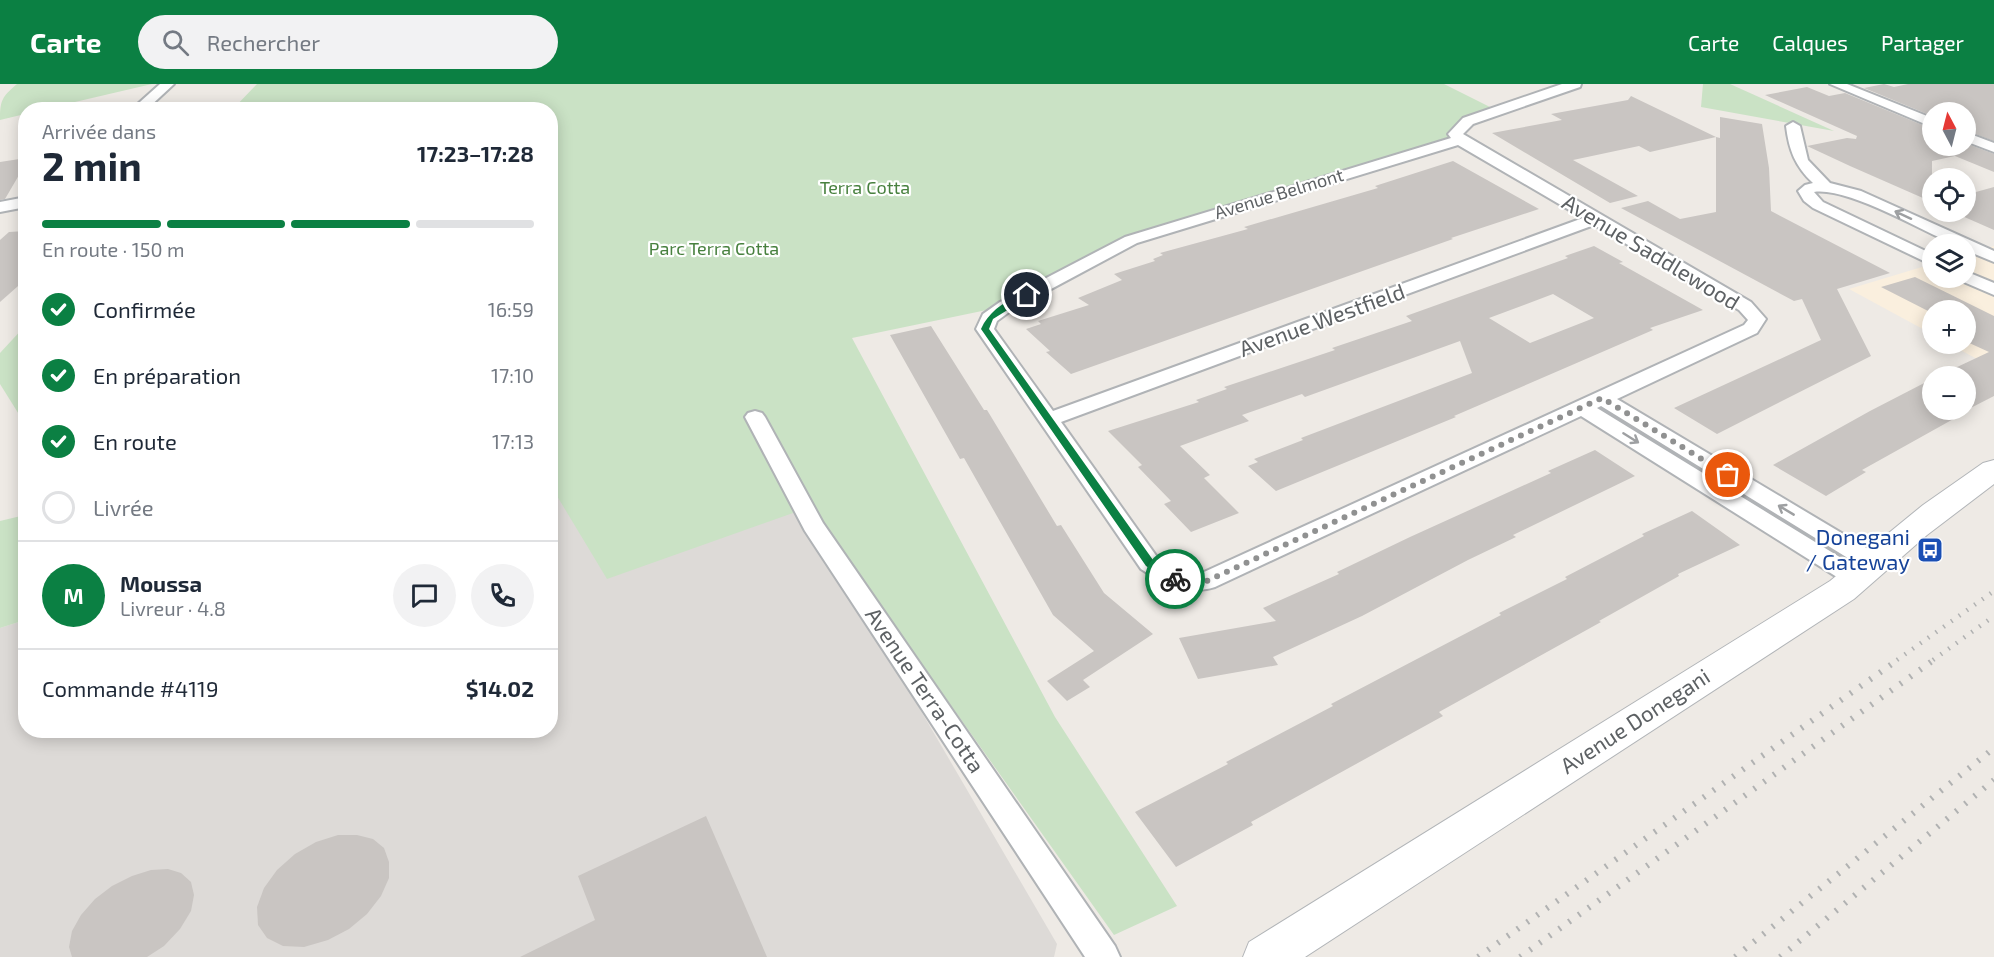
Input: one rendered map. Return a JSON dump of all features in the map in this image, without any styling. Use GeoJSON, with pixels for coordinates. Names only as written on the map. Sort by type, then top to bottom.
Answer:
{"type":"FeatureCollection","features":[{"type":"Feature","properties":{"kind":"street"},"geometry":{"type":"LineString","coordinates":[[147,102],[168,84]]}},
{"type":"Feature","properties":{"kind":"street"},"geometry":{"type":"LineString","coordinates":[[1460,140],[1455,134],[1468,121],[1575,84]]}},
{"type":"Feature","properties":{"kind":"street"},"geometry":{"type":"LineString","coordinates":[[1836,84],[1922,119]]}},
{"type":"Feature","properties":{"kind":"street"},"geometry":{"type":"LineString","coordinates":[[1793,126],[1796,153],[1803,165],[1825,186]]}},
{"type":"Feature","properties":{"kind":"street","name":"Avenue Saddlewood"},"geometry":{"type":"LineString","coordinates":[[985,329],[1149,563],[1174,579],[1207,581],[1751,329],[1757,319],[1745,306],[1460,140]]}},
{"type":"Feature","properties":{"kind":"street","name":"Avenue Belmont"},"geometry":{"type":"LineString","coordinates":[[985,329],[989,318],[1006,306],[1131,240],[1460,140]]}},
{"type":"Feature","properties":{"kind":"street"},"geometry":{"type":"LineString","coordinates":[[1976,141],[1994,148]]}},
{"type":"Feature","properties":{"kind":"street"},"geometry":{"type":"LineString","coordinates":[[1922,255],[1818,205],[1809,198],[1806,191],[1810,188],[1825,186],[1856,194],[1994,257]]}},
{"type":"Feature","properties":{"kind":"street"},"geometry":{"type":"LineString","coordinates":[[0,207],[18,204]]}},
{"type":"Feature","properties":{"kind":"street","name":"Avenue Westfield"},"geometry":{"type":"LineString","coordinates":[[1047,420],[1596,219]]}},
{"type":"Feature","properties":{"kind":"street"},"geometry":{"type":"LineString","coordinates":[[1976,281],[1994,290]]}},
{"type":"Feature","properties":{"kind":"street"},"geometry":{"type":"LineString","coordinates":[[1602,398],[1864,570]]}},
{"type":"Feature","properties":{"kind":"street"},"geometry":{"type":"LineString","coordinates":[[1582,408],[1864,570]]}},
{"type":"Feature","properties":{"kind":"street","name":"Avenue Terra-Cotta"},"geometry":{"type":"LineString","coordinates":[[756,417],[813,526],[1104,957]]}},
{"type":"Feature","properties":{"kind":"street","name":"Avenue Donegani"},"geometry":{"type":"LineString","coordinates":[[1265,957],[1842,590],[1938,507],[1994,470]]}},
{"type":"Feature","properties":{"kind":"shaded area"},"geometry":{"type":"Polygon","coordinates":[[[1994,246],[1994,368],[1968,354],[1976,354],[1976,300],[1922,300],[1922,329],[1849,289],[1922,267],[1922,288],[1976,288],[1976,251],[1994,246]]]}},
{"type":"Feature","properties":{"kind":"shaded area"},"geometry":{"type":"Polygon","coordinates":[[[558,496],[810,506],[813,526],[1057,944],[1054,957],[0,957],[0,628],[18,622],[18,738],[558,738],[558,496]]]}},
{"type":"Feature","properties":{"kind":"green space"},"geometry":{"type":"Polygon","coordinates":[[[17,84],[152,84],[75,102],[18,102],[18,116],[0,120],[3,99],[17,84]]]}},
{"type":"Feature","properties":{"kind":"green space","name":"Parc Terra Cotta"},"geometry":{"type":"Polygon","coordinates":[[[257,84],[1444,84],[1496,110],[1468,121],[1460,140],[1131,240],[1006,306],[852,338],[1055,717],[1177,906],[1114,935],[810,507],[607,579],[558,498],[558,102],[240,102],[257,84]]]}},
{"type":"Feature","properties":{"kind":"green space"},"geometry":{"type":"Polygon","coordinates":[[[1703,84],[1730,84],[1834,131],[1701,107],[1703,84]]]}},
{"type":"Feature","properties":{"kind":"green space"},"geometry":{"type":"Polygon","coordinates":[[[18,334],[18,413],[0,384],[0,353],[18,334]]]}},
{"type":"Feature","properties":{"kind":"green space"},"geometry":{"type":"Polygon","coordinates":[[[1631,423],[1815,536],[1810,539],[1625,426],[1631,423]]]}},
{"type":"Feature","properties":{"kind":"green space"},"geometry":{"type":"Polygon","coordinates":[[[18,517],[18,622],[0,628],[0,521],[18,517]]]}},
{"type":"Feature","properties":{"kind":"building"},"geometry":{"type":"Polygon","coordinates":[[[1884,84],[1894,87],[1908,84],[1994,84],[1994,141],[1976,134],[1976,102],[1922,102],[1922,112],[1864,88],[1884,84]]]}},
{"type":"Feature","properties":{"kind":"building"},"geometry":{"type":"Polygon","coordinates":[[[1807,87],[1829,96],[1845,93],[1922,125],[1922,156],[1955,156],[1932,161],[1932,168],[1922,168],[1922,198],[1807,146],[1847,138],[1856,139],[1857,136],[1765,95],[1807,87]]]}},
{"type":"Feature","properties":{"kind":"building"},"geometry":{"type":"Polygon","coordinates":[[[1631,96],[1716,137],[1650,152],[1639,146],[1573,160],[1638,196],[1610,203],[1492,133],[1562,120],[1551,114],[1628,100],[1631,96]]]}},
{"type":"Feature","properties":{"kind":"building"},"geometry":{"type":"Polygon","coordinates":[[[1720,117],[1762,124],[1769,168],[1771,211],[1890,273],[1837,289],[1871,356],[1717,434],[1674,408],[1821,340],[1802,299],[1794,301],[1621,208],[1648,201],[1680,219],[1716,212],[1716,137],[1720,138],[1720,117]]]}},
{"type":"Feature","properties":{"kind":"building"},"geometry":{"type":"Polygon","coordinates":[[[1976,147],[1994,154],[1994,172],[1955,156],[1976,156],[1976,147]]]}},
{"type":"Feature","properties":{"kind":"building"},"geometry":{"type":"Polygon","coordinates":[[[18,159],[18,177],[5,199],[0,200],[0,162],[18,159]]]}},
{"type":"Feature","properties":{"kind":"building"},"geometry":{"type":"Polygon","coordinates":[[[1453,161],[1539,209],[1451,238],[1453,239],[1071,374],[1046,352],[1050,351],[1026,329],[1041,324],[1038,321],[1089,305],[1078,298],[1122,280],[1114,274],[1155,261],[1153,259],[1163,255],[1160,253],[1248,229],[1244,227],[1378,188],[1375,186],[1453,161]]]}},
{"type":"Feature","properties":{"kind":"building"},"geometry":{"type":"Polygon","coordinates":[[[1994,187],[1994,230],[1976,222],[1976,192],[1994,187]]]}},
{"type":"Feature","properties":{"kind":"building"},"geometry":{"type":"Polygon","coordinates":[[[18,231],[18,286],[0,302],[0,240],[9,232],[18,231]]]}},
{"type":"Feature","properties":{"kind":"building"},"geometry":{"type":"Polygon","coordinates":[[[1594,246],[1623,262],[1619,263],[1703,310],[1650,328],[1653,330],[1454,416],[1456,417],[1276,491],[1248,466],[1258,462],[1254,459],[1303,440],[1301,438],[1472,373],[1460,341],[1305,397],[1302,394],[1242,415],[1249,421],[1180,446],[1210,475],[1204,478],[1239,513],[1191,532],[1164,504],[1171,501],[1138,467],[1142,465],[1108,431],[1199,402],[1196,400],[1227,389],[1224,387],[1335,350],[1332,348],[1412,321],[1406,316],[1568,258],[1565,256],[1594,246]],[[1553,294],[1489,318],[1530,343],[1594,318],[1553,294]]]}},
{"type":"Feature","properties":{"kind":"building"},"geometry":{"type":"Polygon","coordinates":[[[1915,277],[1922,280],[1922,288],[1937,288],[1962,300],[1922,300],[1922,308],[1881,287],[1915,277]]]}},
{"type":"Feature","properties":{"kind":"building"},"geometry":{"type":"Polygon","coordinates":[[[1976,307],[1994,316],[1994,396],[1976,405],[1976,366],[1959,366],[1989,352],[1976,346],[1976,307]]]}},
{"type":"Feature","properties":{"kind":"building"},"geometry":{"type":"Polygon","coordinates":[[[931,326],[984,410],[987,410],[1057,526],[1061,525],[1104,593],[1153,634],[1083,680],[1090,687],[1067,701],[1047,681],[1094,651],[1053,615],[964,458],[960,459],[890,335],[931,326]]]}},
{"type":"Feature","properties":{"kind":"building"},"geometry":{"type":"Polygon","coordinates":[[[1922,384],[1922,420],[1952,420],[1862,470],[1866,472],[1826,496],[1773,465],[1922,384]]]}},
{"type":"Feature","properties":{"kind":"building"},"geometry":{"type":"Polygon","coordinates":[[[1595,450],[1635,476],[1513,535],[1516,537],[1362,616],[1273,657],[1278,665],[1198,679],[1179,638],[1276,621],[1263,608],[1339,574],[1337,572],[1551,473],[1548,471],[1595,450]]]}},
{"type":"Feature","properties":{"kind":"building"},"geometry":{"type":"Polygon","coordinates":[[[1692,511],[1740,545],[1678,574],[1679,576],[1599,621],[1601,622],[1439,712],[1443,716],[1251,822],[1253,825],[1176,867],[1135,812],[1228,764],[1226,762],[1333,706],[1331,704],[1501,615],[1499,613],[1567,579],[1565,577],[1644,536],[1642,534],[1692,511]]]}},
{"type":"Feature","properties":{"kind":"building"},"geometry":{"type":"Polygon","coordinates":[[[706,816],[767,957],[520,957],[595,920],[578,876],[706,816]]]}},
{"type":"Feature","properties":{"kind":"building"},"geometry":{"type":"Polygon","coordinates":[[[338,835],[357,835],[373,839],[384,848],[389,862],[389,878],[381,896],[367,914],[349,929],[328,940],[304,947],[283,946],[267,938],[258,925],[257,907],[264,888],[277,870],[295,854],[316,842],[338,835]]]}},
{"type":"Feature","properties":{"kind":"building"},"geometry":{"type":"Polygon","coordinates":[[[168,869],[181,873],[191,882],[194,895],[191,911],[180,929],[164,946],[147,957],[72,957],[69,947],[72,931],[81,915],[95,899],[112,886],[132,876],[151,870],[168,869]]]}},
{"type":"Feature","properties":{"kind":"railway"},"geometry":{"type":"LineString","coordinates":[[1897,660],[1994,591]]}},
{"type":"Feature","properties":{"kind":"railway"},"geometry":{"type":"LineString","coordinates":[[1933,660],[1994,616]]}},
{"type":"Feature","properties":{"kind":"railway"},"geometry":{"type":"LineString","coordinates":[[1478,957],[1899,659]]}},
{"type":"Feature","properties":{"kind":"railway"},"geometry":{"type":"LineString","coordinates":[[1520,957],[1935,659]]}},
{"type":"Feature","properties":{"kind":"railway"},"geometry":{"type":"LineString","coordinates":[[1735,957],[1994,748]]}},
{"type":"Feature","properties":{"kind":"railway"},"geometry":{"type":"LineString","coordinates":[[1780,957],[1994,780]]}},
{"type":"Feature","properties":{"kind":"way so far"},"geometry":{"type":"LineString","coordinates":[[1175,579],[1207,581],[1602,398],[1728,475]]}},
{"type":"Feature","properties":{"kind":"place","name":"Donegani / Gateway"},"geometry":{"type":"Point","coordinates":[1930,550]}},
{"type":"Feature","properties":{"kind":"route"},"geometry":{"type":"LineString","coordinates":[[1027,295],[989,318],[985,329],[1149,563],[1175,579]]}},
{"type":"Feature","properties":{"kind":"park label","name":"Terra Cotta"},"geometry":{"type":"Point","coordinates":[865,188]}}]}
